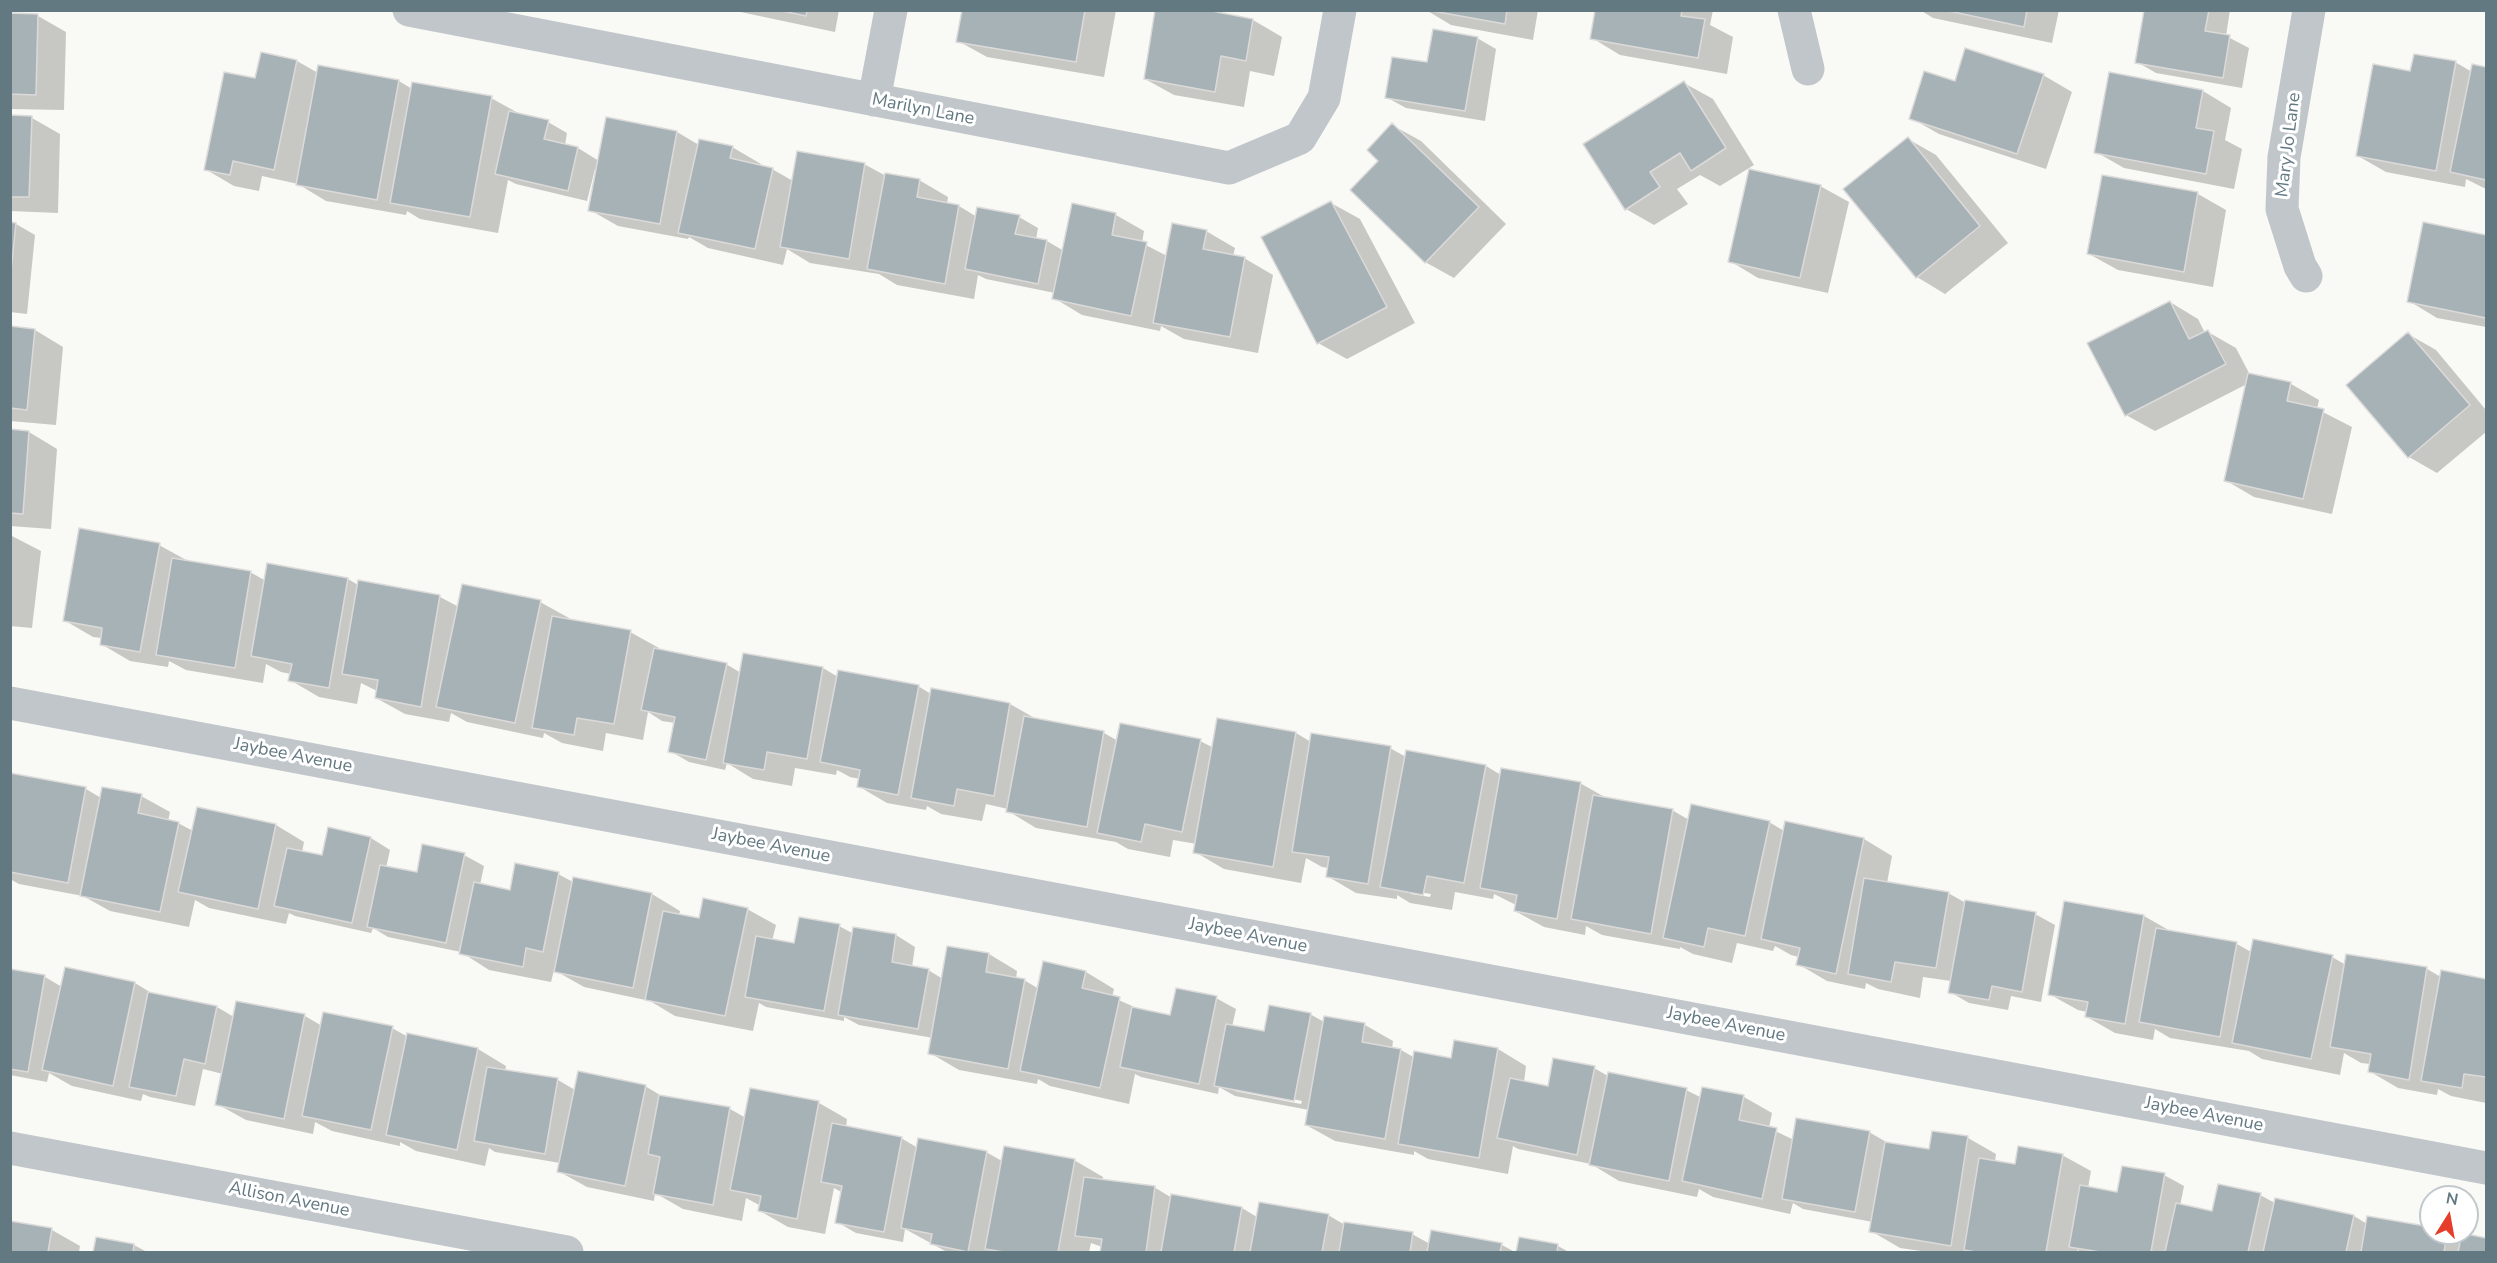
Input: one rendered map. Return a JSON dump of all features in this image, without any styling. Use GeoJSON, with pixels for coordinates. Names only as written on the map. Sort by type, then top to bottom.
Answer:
{"type":"FeatureCollection","features":[{"type":"Feature","properties":{"kind":"street","name":"Marilyn Lane"},"geometry":{"type":"LineString","coordinates":[[409,10],[451,14],[874,100],[1229,168],[1300,138],[1324,98],[1340,10]]}},
{"type":"Feature","properties":{"kind":"street"},"geometry":{"type":"LineString","coordinates":[[874,100],[891,10]]}},
{"type":"Feature","properties":{"kind":"street"},"geometry":{"type":"LineString","coordinates":[[1794,10],[1808,69]]}},
{"type":"Feature","properties":{"kind":"street","name":"Mary Jo Lane"},"geometry":{"type":"LineString","coordinates":[[2306,276],[2300,266],[2282,209],[2284,157],[2309,10]]}},
{"type":"Feature","properties":{"kind":"street","name":"Jaybee Avenue"},"geometry":{"type":"LineString","coordinates":[[10,703],[2487,1168]]}},
{"type":"Feature","properties":{"kind":"street","name":"Allison Avenue"},"geometry":{"type":"LineString","coordinates":[[10,1148],[567,1252]]}},
{"type":"Feature","properties":{"kind":"building"},"geometry":{"type":"Polygon","coordinates":[[[778,10],[807,10],[806,16],[778,10]]]}},
{"type":"Feature","properties":{"kind":"building"},"geometry":{"type":"Polygon","coordinates":[[[962,10],[1085,10],[1076,62],[956,42],[962,10]]]}},
{"type":"Feature","properties":{"kind":"building"},"geometry":{"type":"Polygon","coordinates":[[[1155,10],[1207,10],[1253,19],[1246,61],[1221,56],[1215,92],[1144,79],[1155,10]]]}},
{"type":"Feature","properties":{"kind":"building"},"geometry":{"type":"Polygon","coordinates":[[[1427,10],[1507,10],[1505,24],[1427,10]]]}},
{"type":"Feature","properties":{"kind":"building"},"geometry":{"type":"Polygon","coordinates":[[[1595,10],[1682,10],[1681,16],[1705,19],[1698,58],[1590,39],[1595,10]]]}},
{"type":"Feature","properties":{"kind":"building"},"geometry":{"type":"Polygon","coordinates":[[[1944,10],[2027,10],[2024,27],[1944,10]]]}},
{"type":"Feature","properties":{"kind":"building"},"geometry":{"type":"Polygon","coordinates":[[[2144,10],[2209,10],[2205,31],[2230,35],[2223,78],[2135,63],[2144,10]]]}},
{"type":"Feature","properties":{"kind":"building"},"geometry":{"type":"Polygon","coordinates":[[[10,13],[38,14],[36,95],[10,94],[10,13]]]}},
{"type":"Feature","properties":{"kind":"building"},"geometry":{"type":"Polygon","coordinates":[[[1433,29],[1478,37],[1465,111],[1385,98],[1392,57],[1427,62],[1433,29]]]}},
{"type":"Feature","properties":{"kind":"building"},"geometry":{"type":"Polygon","coordinates":[[[1965,48],[2044,74],[2017,154],[1909,119],[1924,71],[1955,81],[1965,48]]]}},
{"type":"Feature","properties":{"kind":"building"},"geometry":{"type":"Polygon","coordinates":[[[261,52],[297,60],[274,170],[233,161],[230,175],[204,170],[224,72],[255,78],[261,52]]]}},
{"type":"Feature","properties":{"kind":"building"},"geometry":{"type":"Polygon","coordinates":[[[2414,54],[2456,61],[2436,171],[2356,156],[2373,64],[2410,71],[2414,54]]]}},
{"type":"Feature","properties":{"kind":"building"},"geometry":{"type":"Polygon","coordinates":[[[2472,64],[2486,67],[2486,180],[2450,172],[2472,64]]]}},
{"type":"Feature","properties":{"kind":"building"},"geometry":{"type":"Polygon","coordinates":[[[318,65],[399,80],[377,200],[296,185],[318,65]]]}},
{"type":"Feature","properties":{"kind":"building"},"geometry":{"type":"Polygon","coordinates":[[[2109,72],[2203,90],[2196,128],[2214,131],[2206,174],[2094,153],[2109,72]]]}},
{"type":"Feature","properties":{"kind":"building"},"geometry":{"type":"Polygon","coordinates":[[[1684,81],[1726,148],[1691,171],[1680,153],[1650,172],[1660,187],[1625,210],[1583,144],[1684,81]]]}},
{"type":"Feature","properties":{"kind":"building"},"geometry":{"type":"Polygon","coordinates":[[[412,82],[492,96],[470,217],[390,203],[412,82]]]}},
{"type":"Feature","properties":{"kind":"building"},"geometry":{"type":"Polygon","coordinates":[[[509,111],[549,120],[544,139],[578,147],[568,191],[495,174],[509,111]]]}},
{"type":"Feature","properties":{"kind":"building"},"geometry":{"type":"Polygon","coordinates":[[[10,115],[32,116],[29,197],[10,197],[10,115]]]}},
{"type":"Feature","properties":{"kind":"building"},"geometry":{"type":"Polygon","coordinates":[[[606,117],[677,131],[660,224],[588,211],[606,117]]]}},
{"type":"Feature","properties":{"kind":"building"},"geometry":{"type":"Polygon","coordinates":[[[1392,123],[1479,207],[1425,263],[1350,190],[1378,161],[1367,150],[1392,123]]]}},
{"type":"Feature","properties":{"kind":"building"},"geometry":{"type":"Polygon","coordinates":[[[1908,137],[1980,226],[1916,278],[1843,189],[1908,137]]]}},
{"type":"Feature","properties":{"kind":"building"},"geometry":{"type":"Polygon","coordinates":[[[699,139],[733,146],[730,158],[773,168],[755,249],[678,233],[699,139]]]}},
{"type":"Feature","properties":{"kind":"building"},"geometry":{"type":"Polygon","coordinates":[[[797,151],[865,163],[849,259],[780,247],[797,151]]]}},
{"type":"Feature","properties":{"kind":"building"},"geometry":{"type":"Polygon","coordinates":[[[1749,169],[1821,185],[1800,278],[1728,262],[1749,169]]]}},
{"type":"Feature","properties":{"kind":"building"},"geometry":{"type":"Polygon","coordinates":[[[885,173],[920,179],[917,197],[959,205],[945,284],[867,269],[885,173]]]}},
{"type":"Feature","properties":{"kind":"building"},"geometry":{"type":"Polygon","coordinates":[[[2102,175],[2198,192],[2184,272],[2087,254],[2102,175]]]}},
{"type":"Feature","properties":{"kind":"building"},"geometry":{"type":"Polygon","coordinates":[[[1331,201],[1387,307],[1317,344],[1261,237],[1331,201]]]}},
{"type":"Feature","properties":{"kind":"building"},"geometry":{"type":"Polygon","coordinates":[[[1072,203],[1116,213],[1112,235],[1147,242],[1131,316],[1052,299],[1072,203]]]}},
{"type":"Feature","properties":{"kind":"building"},"geometry":{"type":"Polygon","coordinates":[[[977,207],[1020,215],[1015,234],[1047,240],[1038,284],[965,269],[977,207]]]}},
{"type":"Feature","properties":{"kind":"building"},"geometry":{"type":"Polygon","coordinates":[[[10,222],[16,223],[10,281],[10,222]]]}},
{"type":"Feature","properties":{"kind":"building"},"geometry":{"type":"Polygon","coordinates":[[[2423,222],[2486,235],[2486,318],[2407,302],[2423,222]]]}},
{"type":"Feature","properties":{"kind":"building"},"geometry":{"type":"Polygon","coordinates":[[[1172,223],[1207,230],[1203,249],[1245,257],[1230,337],[1153,323],[1172,223]]]}},
{"type":"Feature","properties":{"kind":"building"},"geometry":{"type":"Polygon","coordinates":[[[2170,301],[2189,339],[2208,330],[2226,364],[2125,416],[2087,343],[2170,301]]]}},
{"type":"Feature","properties":{"kind":"building"},"geometry":{"type":"Polygon","coordinates":[[[10,326],[35,329],[27,410],[10,408],[10,326]]]}},
{"type":"Feature","properties":{"kind":"building"},"geometry":{"type":"Polygon","coordinates":[[[2408,332],[2470,405],[2408,458],[2346,385],[2408,332]]]}},
{"type":"Feature","properties":{"kind":"building"},"geometry":{"type":"Polygon","coordinates":[[[2248,373],[2291,382],[2287,401],[2324,409],[2303,499],[2224,481],[2248,373]]]}},
{"type":"Feature","properties":{"kind":"building"},"geometry":{"type":"Polygon","coordinates":[[[10,429],[29,431],[23,514],[10,513],[10,429]]]}},
{"type":"Feature","properties":{"kind":"building"},"geometry":{"type":"Polygon","coordinates":[[[79,528],[160,543],[140,652],[100,645],[102,628],[63,621],[79,528]]]}},
{"type":"Feature","properties":{"kind":"building"},"geometry":{"type":"Polygon","coordinates":[[[172,558],[251,571],[235,668],[156,655],[172,558]]]}},
{"type":"Feature","properties":{"kind":"building"},"geometry":{"type":"Polygon","coordinates":[[[267,563],[348,578],[329,688],[288,681],[292,664],[251,656],[267,563]]]}},
{"type":"Feature","properties":{"kind":"building"},"geometry":{"type":"Polygon","coordinates":[[[358,580],[440,595],[421,707],[375,698],[378,680],[342,674],[358,580]]]}},
{"type":"Feature","properties":{"kind":"building"},"geometry":{"type":"Polygon","coordinates":[[[462,584],[541,600],[515,723],[436,707],[462,584]]]}},
{"type":"Feature","properties":{"kind":"building"},"geometry":{"type":"Polygon","coordinates":[[[552,616],[631,630],[614,724],[577,718],[574,735],[532,728],[552,616]]]}},
{"type":"Feature","properties":{"kind":"building"},"geometry":{"type":"Polygon","coordinates":[[[654,648],[727,663],[706,760],[668,752],[675,717],[641,710],[654,648]]]}},
{"type":"Feature","properties":{"kind":"building"},"geometry":{"type":"Polygon","coordinates":[[[743,653],[823,667],[807,759],[767,752],[764,770],[723,763],[743,653]]]}},
{"type":"Feature","properties":{"kind":"building"},"geometry":{"type":"Polygon","coordinates":[[[838,670],[919,685],[898,795],[857,787],[860,770],[820,762],[838,670]]]}},
{"type":"Feature","properties":{"kind":"building"},"geometry":{"type":"Polygon","coordinates":[[[931,688],[1010,703],[994,796],[957,789],[954,806],[911,798],[931,688]]]}},
{"type":"Feature","properties":{"kind":"building"},"geometry":{"type":"Polygon","coordinates":[[[1024,716],[1104,731],[1087,827],[1006,812],[1024,716]]]}},
{"type":"Feature","properties":{"kind":"building"},"geometry":{"type":"Polygon","coordinates":[[[1217,718],[1296,732],[1273,867],[1193,853],[1217,718]]]}},
{"type":"Feature","properties":{"kind":"building"},"geometry":{"type":"Polygon","coordinates":[[[1120,723],[1201,739],[1182,832],[1145,824],[1141,842],[1097,833],[1120,723]]]}},
{"type":"Feature","properties":{"kind":"building"},"geometry":{"type":"Polygon","coordinates":[[[1311,733],[1391,746],[1368,884],[1326,877],[1329,857],[1292,852],[1311,733]]]}},
{"type":"Feature","properties":{"kind":"building"},"geometry":{"type":"Polygon","coordinates":[[[1406,750],[1486,765],[1464,883],[1427,876],[1423,895],[1380,887],[1406,750]]]}},
{"type":"Feature","properties":{"kind":"building"},"geometry":{"type":"Polygon","coordinates":[[[1501,768],[1581,782],[1557,919],[1514,911],[1517,895],[1480,888],[1501,768]]]}},
{"type":"Feature","properties":{"kind":"building"},"geometry":{"type":"Polygon","coordinates":[[[10,773],[86,787],[68,883],[10,872],[10,773]]]}},
{"type":"Feature","properties":{"kind":"building"},"geometry":{"type":"Polygon","coordinates":[[[102,787],[142,794],[138,813],[179,822],[160,912],[80,896],[102,787]]]}},
{"type":"Feature","properties":{"kind":"building"},"geometry":{"type":"Polygon","coordinates":[[[1593,795],[1673,809],[1651,934],[1571,919],[1593,795]]]}},
{"type":"Feature","properties":{"kind":"building"},"geometry":{"type":"Polygon","coordinates":[[[1691,804],[1770,821],[1745,936],[1708,928],[1704,947],[1663,938],[1691,804]]]}},
{"type":"Feature","properties":{"kind":"building"},"geometry":{"type":"Polygon","coordinates":[[[197,807],[276,824],[258,909],[178,892],[197,807]]]}},
{"type":"Feature","properties":{"kind":"building"},"geometry":{"type":"Polygon","coordinates":[[[1785,821],[1864,838],[1836,974],[1796,965],[1800,948],[1761,939],[1785,821]]]}},
{"type":"Feature","properties":{"kind":"building"},"geometry":{"type":"Polygon","coordinates":[[[328,827],[371,837],[352,923],[274,906],[287,848],[322,855],[328,827]]]}},
{"type":"Feature","properties":{"kind":"building"},"geometry":{"type":"Polygon","coordinates":[[[422,844],[465,853],[446,943],[367,927],[380,865],[417,872],[422,844]]]}},
{"type":"Feature","properties":{"kind":"building"},"geometry":{"type":"Polygon","coordinates":[[[515,863],[559,872],[543,952],[526,948],[523,967],[459,954],[474,882],[510,890],[515,863]]]}},
{"type":"Feature","properties":{"kind":"building"},"geometry":{"type":"Polygon","coordinates":[[[573,877],[652,893],[633,988],[554,972],[573,877]]]}},
{"type":"Feature","properties":{"kind":"building"},"geometry":{"type":"Polygon","coordinates":[[[1864,878],[1949,892],[1936,968],[1895,962],[1891,982],[1848,974],[1864,878]]]}},
{"type":"Feature","properties":{"kind":"building"},"geometry":{"type":"Polygon","coordinates":[[[703,898],[748,908],[725,1016],[645,1000],[663,911],[699,918],[703,898]]]}},
{"type":"Feature","properties":{"kind":"building"},"geometry":{"type":"Polygon","coordinates":[[[1965,900],[2036,912],[2022,992],[1992,986],[1989,1000],[1948,993],[1965,900]]]}},
{"type":"Feature","properties":{"kind":"building"},"geometry":{"type":"Polygon","coordinates":[[[2064,901],[2144,915],[2125,1024],[2085,1017],[2088,1002],[2048,995],[2064,901]]]}},
{"type":"Feature","properties":{"kind":"building"},"geometry":{"type":"Polygon","coordinates":[[[799,917],[840,924],[824,1011],[745,997],[756,936],[794,943],[799,917]]]}},
{"type":"Feature","properties":{"kind":"building"},"geometry":{"type":"Polygon","coordinates":[[[853,927],[896,934],[892,962],[929,969],[918,1029],[838,1015],[853,927]]]}},
{"type":"Feature","properties":{"kind":"building"},"geometry":{"type":"Polygon","coordinates":[[[2156,928],[2237,942],[2220,1037],[2139,1022],[2156,928]]]}},
{"type":"Feature","properties":{"kind":"building"},"geometry":{"type":"Polygon","coordinates":[[[2253,939],[2333,955],[2311,1059],[2232,1043],[2253,939]]]}},
{"type":"Feature","properties":{"kind":"building"},"geometry":{"type":"Polygon","coordinates":[[[947,946],[989,953],[986,972],[1025,979],[1008,1069],[928,1054],[947,946]]]}},
{"type":"Feature","properties":{"kind":"building"},"geometry":{"type":"Polygon","coordinates":[[[2346,954],[2427,967],[2409,1080],[2368,1072],[2371,1054],[2330,1047],[2346,954]]]}},
{"type":"Feature","properties":{"kind":"building"},"geometry":{"type":"Polygon","coordinates":[[[1043,961],[1086,971],[1082,988],[1120,997],[1100,1088],[1020,1071],[1043,961]]]}},
{"type":"Feature","properties":{"kind":"building"},"geometry":{"type":"Polygon","coordinates":[[[65,967],[135,982],[113,1086],[42,1070],[65,967]]]}},
{"type":"Feature","properties":{"kind":"building"},"geometry":{"type":"Polygon","coordinates":[[[10,969],[45,975],[28,1072],[10,1069],[10,969]]]}},
{"type":"Feature","properties":{"kind":"building"},"geometry":{"type":"Polygon","coordinates":[[[2441,970],[2486,979],[2486,1077],[2464,1074],[2462,1088],[2421,1081],[2441,970]]]}},
{"type":"Feature","properties":{"kind":"building"},"geometry":{"type":"Polygon","coordinates":[[[1176,988],[1217,996],[1199,1084],[1120,1067],[1132,1007],[1170,1015],[1176,988]]]}},
{"type":"Feature","properties":{"kind":"building"},"geometry":{"type":"Polygon","coordinates":[[[148,992],[217,1006],[205,1064],[184,1059],[176,1096],[129,1087],[148,992]]]}},
{"type":"Feature","properties":{"kind":"building"},"geometry":{"type":"Polygon","coordinates":[[[236,1001],[305,1014],[284,1119],[215,1105],[236,1001]]]}},
{"type":"Feature","properties":{"kind":"building"},"geometry":{"type":"Polygon","coordinates":[[[1269,1005],[1311,1013],[1294,1101],[1214,1086],[1226,1024],[1264,1031],[1269,1005]]]}},
{"type":"Feature","properties":{"kind":"building"},"geometry":{"type":"Polygon","coordinates":[[[323,1012],[393,1026],[371,1130],[302,1116],[323,1012]]]}},
{"type":"Feature","properties":{"kind":"building"},"geometry":{"type":"Polygon","coordinates":[[[1324,1016],[1365,1023],[1362,1042],[1401,1049],[1385,1139],[1305,1125],[1324,1016]]]}},
{"type":"Feature","properties":{"kind":"building"},"geometry":{"type":"Polygon","coordinates":[[[407,1033],[478,1048],[457,1150],[386,1135],[407,1033]]]}},
{"type":"Feature","properties":{"kind":"building"},"geometry":{"type":"Polygon","coordinates":[[[1454,1040],[1498,1048],[1479,1158],[1398,1144],[1414,1051],[1451,1058],[1454,1040]]]}},
{"type":"Feature","properties":{"kind":"building"},"geometry":{"type":"Polygon","coordinates":[[[1553,1058],[1595,1066],[1577,1155],[1497,1138],[1510,1078],[1548,1086],[1553,1058]]]}},
{"type":"Feature","properties":{"kind":"building"},"geometry":{"type":"Polygon","coordinates":[[[487,1067],[558,1078],[545,1154],[474,1141],[487,1067]]]}},
{"type":"Feature","properties":{"kind":"building"},"geometry":{"type":"Polygon","coordinates":[[[578,1071],[646,1085],[625,1186],[557,1172],[578,1071]]]}},
{"type":"Feature","properties":{"kind":"building"},"geometry":{"type":"Polygon","coordinates":[[[1608,1072],[1687,1088],[1669,1181],[1589,1165],[1608,1072]]]}},
{"type":"Feature","properties":{"kind":"building"},"geometry":{"type":"Polygon","coordinates":[[[1702,1087],[1744,1095],[1739,1120],[1777,1128],[1762,1199],[1682,1181],[1702,1087]]]}},
{"type":"Feature","properties":{"kind":"building"},"geometry":{"type":"Polygon","coordinates":[[[750,1088],[819,1101],[797,1219],[758,1211],[761,1196],[730,1190],[750,1088]]]}},
{"type":"Feature","properties":{"kind":"building"},"geometry":{"type":"Polygon","coordinates":[[[659,1095],[730,1107],[713,1205],[653,1194],[660,1157],[648,1154],[659,1095]]]}},
{"type":"Feature","properties":{"kind":"building"},"geometry":{"type":"Polygon","coordinates":[[[1796,1118],[1870,1131],[1855,1212],[1782,1199],[1796,1118]]]}},
{"type":"Feature","properties":{"kind":"building"},"geometry":{"type":"Polygon","coordinates":[[[832,1123],[902,1137],[884,1232],[835,1223],[842,1186],[821,1182],[832,1123]]]}},
{"type":"Feature","properties":{"kind":"building"},"geometry":{"type":"Polygon","coordinates":[[[1932,1131],[1968,1136],[1951,1246],[1869,1232],[1885,1142],[1929,1149],[1932,1131]]]}},
{"type":"Feature","properties":{"kind":"building"},"geometry":{"type":"Polygon","coordinates":[[[918,1138],[987,1151],[968,1252],[930,1244],[932,1234],[901,1228],[918,1138]]]}},
{"type":"Feature","properties":{"kind":"building"},"geometry":{"type":"Polygon","coordinates":[[[1004,1146],[1075,1159],[1058,1252],[1004,1252],[985,1249],[1004,1146]]]}},
{"type":"Feature","properties":{"kind":"building"},"geometry":{"type":"Polygon","coordinates":[[[2018,1146],[2063,1154],[2046,1252],[1964,1250],[1979,1158],[2015,1164],[2018,1146]]]}},
{"type":"Feature","properties":{"kind":"building"},"geometry":{"type":"Polygon","coordinates":[[[2122,1166],[2165,1173],[2151,1252],[2100,1252],[2069,1247],[2080,1185],[2117,1192],[2122,1166]]]}},
{"type":"Feature","properties":{"kind":"building"},"geometry":{"type":"Polygon","coordinates":[[[1084,1177],[1155,1186],[1146,1252],[1100,1252],[1102,1239],[1075,1236],[1084,1177]]]}},
{"type":"Feature","properties":{"kind":"building"},"geometry":{"type":"Polygon","coordinates":[[[2218,1184],[2261,1193],[2248,1252],[2165,1252],[2176,1203],[2212,1211],[2218,1184]]]}},
{"type":"Feature","properties":{"kind":"building"},"geometry":{"type":"Polygon","coordinates":[[[1171,1194],[1242,1207],[1234,1252],[1161,1252],[1171,1194]]]}},
{"type":"Feature","properties":{"kind":"building"},"geometry":{"type":"Polygon","coordinates":[[[2275,1198],[2354,1215],[2346,1252],[2263,1252],[2275,1198]]]}},
{"type":"Feature","properties":{"kind":"building"},"geometry":{"type":"Polygon","coordinates":[[[1259,1202],[1329,1214],[1322,1252],[1250,1252],[1259,1202]]]}},
{"type":"Feature","properties":{"kind":"building"},"geometry":{"type":"Polygon","coordinates":[[[2367,1216],[2419,1225],[2419,1245],[2445,1245],[2444,1252],[2361,1252],[2367,1216]]]}},
{"type":"Feature","properties":{"kind":"building"},"geometry":{"type":"Polygon","coordinates":[[[10,1221],[52,1228],[48,1252],[10,1252],[10,1221]]]}},
{"type":"Feature","properties":{"kind":"building"},"geometry":{"type":"Polygon","coordinates":[[[1344,1222],[1413,1232],[1410,1252],[1339,1252],[1344,1222]]]}},
{"type":"Feature","properties":{"kind":"building"},"geometry":{"type":"Polygon","coordinates":[[[1431,1230],[1502,1243],[1500,1252],[1427,1252],[1431,1230]]]}},
{"type":"Feature","properties":{"kind":"building"},"geometry":{"type":"Polygon","coordinates":[[[96,1237],[134,1244],[133,1252],[93,1252],[96,1237]]]}},
{"type":"Feature","properties":{"kind":"building"},"geometry":{"type":"Polygon","coordinates":[[[1519,1237],[1558,1244],[1557,1252],[1516,1252],[1519,1237]]]}},
{"type":"Feature","properties":{"kind":"building"},"geometry":{"type":"Polygon","coordinates":[[[2479,1237],[2486,1238],[2486,1252],[2458,1252],[2459,1245],[2479,1245],[2479,1237]]]}}]}
